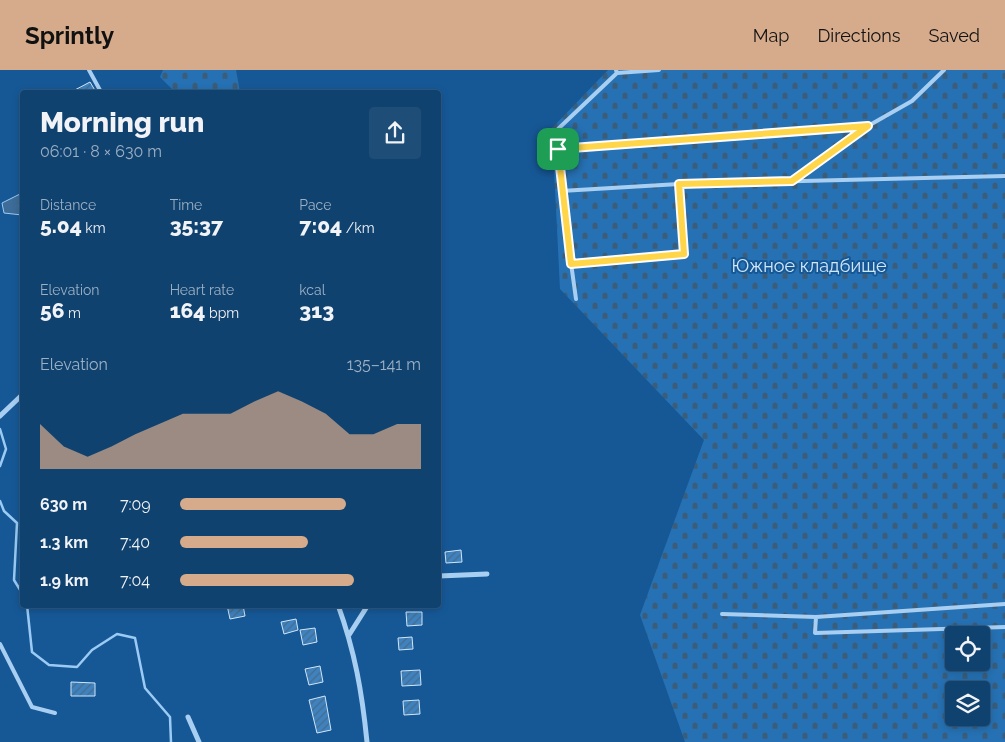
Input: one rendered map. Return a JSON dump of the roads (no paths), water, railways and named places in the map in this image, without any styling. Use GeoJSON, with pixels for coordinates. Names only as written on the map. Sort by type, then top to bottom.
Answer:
{"type":"FeatureCollection","features":[{"type":"Feature","properties":{"kind":"street"},"geometry":{"type":"LineString","coordinates":[[0,416],[20,399]]}},
{"type":"Feature","properties":{"kind":"street"},"geometry":{"type":"LineString","coordinates":[[441,576],[487,574]]}},
{"type":"Feature","properties":{"kind":"street"},"geometry":{"type":"LineString","coordinates":[[339,608],[349,635],[361,683],[368,742]]}},
{"type":"Feature","properties":{"kind":"street"},"geometry":{"type":"LineString","coordinates":[[349,635],[366,608]]}},
{"type":"Feature","properties":{"kind":"street"},"geometry":{"type":"LineString","coordinates":[[188,717],[199,742]]}},
{"type":"Feature","properties":{"kind":"lane"},"geometry":{"type":"LineString","coordinates":[[89,70],[100,90]]}},
{"type":"Feature","properties":{"kind":"lane"},"geometry":{"type":"LineString","coordinates":[[576,299],[561,191],[558,129],[616,72],[659,70]]}},
{"type":"Feature","properties":{"kind":"lane"},"geometry":{"type":"LineString","coordinates":[[792,181],[868,126],[912,101],[944,70]]}},
{"type":"Feature","properties":{"kind":"lane"},"geometry":{"type":"LineString","coordinates":[[558,149],[868,126]]}},
{"type":"Feature","properties":{"kind":"lane"},"geometry":{"type":"LineString","coordinates":[[561,191],[679,184],[1005,176]]}},
{"type":"Feature","properties":{"kind":"lane"},"geometry":{"type":"LineString","coordinates":[[571,264],[684,254],[679,184]]}},
{"type":"Feature","properties":{"kind":"lane"},"geometry":{"type":"LineString","coordinates":[[722,614],[816,617],[1005,604]]}},
{"type":"Feature","properties":{"kind":"lane"},"geometry":{"type":"LineString","coordinates":[[816,617],[815,633],[1005,627]]}},
{"type":"Feature","properties":{"kind":"lane"},"geometry":{"type":"LineString","coordinates":[[0,644],[32,707],[55,713]]}},
{"type":"Feature","properties":{"kind":"water"},"geometry":{"type":"Polygon","coordinates":[[[20,194],[20,215],[4,213],[2,203],[20,194]]]}},
{"type":"Feature","properties":{"kind":"waterway"},"geometry":{"type":"LineString","coordinates":[[0,429],[6,449],[0,466]]}},
{"type":"Feature","properties":{"kind":"waterway"},"geometry":{"type":"LineString","coordinates":[[0,501],[4,511],[17,523],[14,580],[20,590]]}},
{"type":"Feature","properties":{"kind":"waterway"},"geometry":{"type":"LineString","coordinates":[[27,608],[32,652],[49,665],[77,667],[92,650],[117,634],[135,638],[145,688],[170,717],[171,742]]}},
{"type":"Feature","properties":{"kind":"park label","name":"Южное кладбище"},"geometry":{"type":"Point","coordinates":[809,266]}}]}
